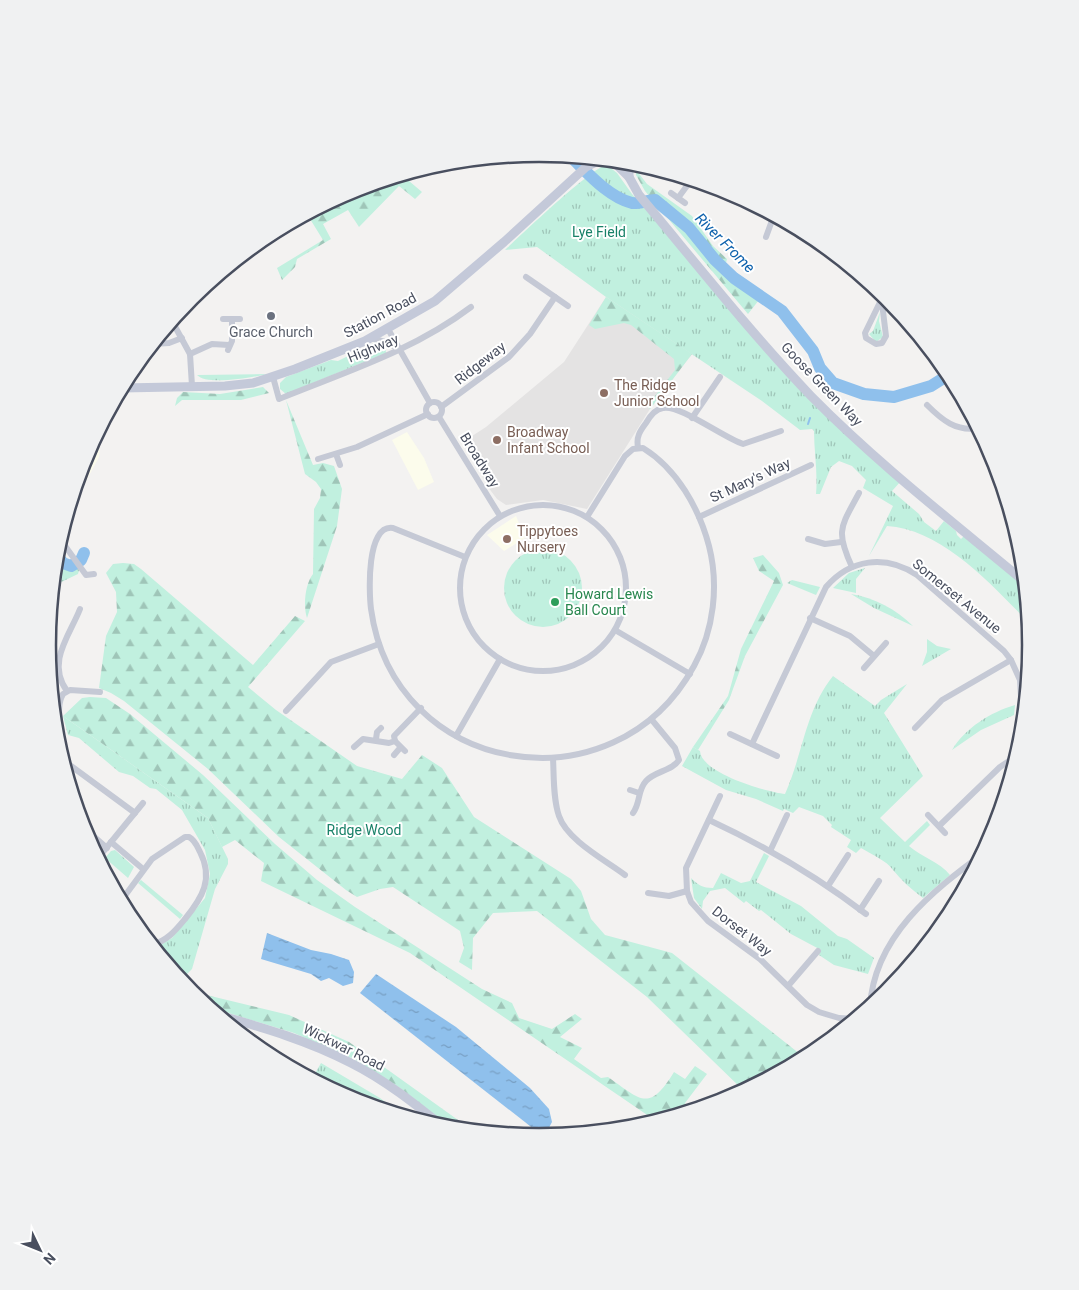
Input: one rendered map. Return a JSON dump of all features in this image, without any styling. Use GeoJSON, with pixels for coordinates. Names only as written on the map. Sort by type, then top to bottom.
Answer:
{"type":"FeatureCollection","features":[{"type":"Feature","properties":{"kind":"main road","name":"Station Road"},"geometry":{"type":"LineString","coordinates":[[131,387],[239,385],[273,378],[371,338],[423,310],[452,288],[590,165]]}},
{"type":"Feature","properties":{"kind":"main road","name":"Goose Green Way"},"geometry":{"type":"LineString","coordinates":[[621,169],[629,177],[639,195],[745,322],[816,401],[850,433],[1018,576]]}},
{"type":"Feature","properties":{"kind":"main road","name":"Goose Green Way"},"geometry":{"type":"LineString","coordinates":[[629,170],[629,177]]}},
{"type":"Feature","properties":{"kind":"main road","name":"Wickwar Road"},"geometry":{"type":"LineString","coordinates":[[236,1020],[293,1038],[352,1063],[399,1092],[429,1115]]}},
{"type":"Feature","properties":{"kind":"street"},"geometry":{"type":"LineString","coordinates":[[678,198],[688,185]]}},
{"type":"Feature","properties":{"kind":"street"},"geometry":{"type":"LineString","coordinates":[[671,193],[685,203]]}},
{"type":"Feature","properties":{"kind":"street"},"geometry":{"type":"LineString","coordinates":[[766,237],[772,221]]}},
{"type":"Feature","properties":{"kind":"street"},"geometry":{"type":"LineString","coordinates":[[526,277],[568,306]]}},
{"type":"Feature","properties":{"kind":"street","name":"Ridgeway"},"geometry":{"type":"LineString","coordinates":[[441,407],[492,371],[521,346],[555,297]]}},
{"type":"Feature","properties":{"kind":"street"},"geometry":{"type":"LineString","coordinates":[[882,304],[866,333],[866,338],[876,344],[882,343],[886,336],[882,304]]}},
{"type":"Feature","properties":{"kind":"street","name":"Highway"},"geometry":{"type":"LineString","coordinates":[[273,378],[278,399],[435,333],[471,307]]}},
{"type":"Feature","properties":{"kind":"street"},"geometry":{"type":"LineString","coordinates":[[223,319],[240,319]]}},
{"type":"Feature","properties":{"kind":"street"},"geometry":{"type":"LineString","coordinates":[[190,354],[212,344],[228,347],[232,341],[232,319]]}},
{"type":"Feature","properties":{"kind":"street"},"geometry":{"type":"LineString","coordinates":[[175,327],[190,354],[192,386]]}},
{"type":"Feature","properties":{"kind":"street"},"geometry":{"type":"LineString","coordinates":[[388,329],[398,350],[430,403]]}},
{"type":"Feature","properties":{"kind":"street"},"geometry":{"type":"LineString","coordinates":[[162,343],[182,338]]}},
{"type":"Feature","properties":{"kind":"street"},"geometry":{"type":"LineString","coordinates":[[371,338],[385,342],[398,350]]}},
{"type":"Feature","properties":{"kind":"street"},"geometry":{"type":"LineString","coordinates":[[692,418],[720,378]]}},
{"type":"Feature","properties":{"kind":"street"},"geometry":{"type":"LineString","coordinates":[[430,403],[436,403],[441,407],[442,414],[439,417],[433,418],[428,414],[427,408],[430,403]]}},
{"type":"Feature","properties":{"kind":"street"},"geometry":{"type":"LineString","coordinates":[[927,405],[951,425],[972,429]]}},
{"type":"Feature","properties":{"kind":"street"},"geometry":{"type":"LineString","coordinates":[[638,447],[637,439],[639,433],[652,414],[669,407],[743,444],[781,431]]}},
{"type":"Feature","properties":{"kind":"street"},"geometry":{"type":"LineString","coordinates":[[318,459],[380,438],[428,414]]}},
{"type":"Feature","properties":{"kind":"street","name":"Broadway"},"geometry":{"type":"LineString","coordinates":[[439,417],[500,516]]}},
{"type":"Feature","properties":{"kind":"street"},"geometry":{"type":"LineString","coordinates":[[465,557],[393,528],[381,531],[376,538],[372,560],[370,593],[379,644],[393,672],[421,708],[456,736],[502,753],[554,758],[579,755],[607,746],[636,731],[652,720],[670,702],[690,674],[706,638],[714,600],[711,554],[699,517],[687,495],[667,468],[648,452],[638,447]]}},
{"type":"Feature","properties":{"kind":"street"},"geometry":{"type":"LineString","coordinates":[[587,517],[625,456],[638,447]]}},
{"type":"Feature","properties":{"kind":"street"},"geometry":{"type":"LineString","coordinates":[[336,454],[340,465]]}},
{"type":"Feature","properties":{"kind":"street","name":"St Mary's Way"},"geometry":{"type":"LineString","coordinates":[[699,517],[811,465]]}},
{"type":"Feature","properties":{"kind":"street"},"geometry":{"type":"LineString","coordinates":[[852,567],[841,542],[844,523],[859,499]]}},
{"type":"Feature","properties":{"kind":"street"},"geometry":{"type":"LineString","coordinates":[[540,504],[565,507],[587,517],[610,539],[624,570],[626,586],[624,605],[615,630],[593,654],[564,668],[534,670],[516,666],[500,659],[477,638],[466,620],[460,589],[465,557],[478,535],[500,516],[516,509],[540,504]]}},
{"type":"Feature","properties":{"kind":"street"},"geometry":{"type":"LineString","coordinates":[[810,543],[841,542]]}},
{"type":"Feature","properties":{"kind":"street"},"geometry":{"type":"LineString","coordinates":[[67,548],[86,575]]}},
{"type":"Feature","properties":{"kind":"street","name":"Somerset Avenue"},"geometry":{"type":"LineString","coordinates":[[752,744],[810,618],[826,588],[838,575],[852,567],[876,561],[894,564],[910,570],[978,627],[1011,660],[1020,680],[1021,692]]}},
{"type":"Feature","properties":{"kind":"street"},"geometry":{"type":"LineString","coordinates":[[79,577],[94,574]]}},
{"type":"Feature","properties":{"kind":"street"},"geometry":{"type":"LineString","coordinates":[[67,691],[60,677],[59,661],[64,640],[80,608]]}},
{"type":"Feature","properties":{"kind":"street"},"geometry":{"type":"LineString","coordinates":[[810,618],[850,636],[874,656]]}},
{"type":"Feature","properties":{"kind":"street"},"geometry":{"type":"LineString","coordinates":[[615,630],[690,674]]}},
{"type":"Feature","properties":{"kind":"street"},"geometry":{"type":"LineString","coordinates":[[864,668],[886,643]]}},
{"type":"Feature","properties":{"kind":"street"},"geometry":{"type":"LineString","coordinates":[[286,711],[331,662],[379,644]]}},
{"type":"Feature","properties":{"kind":"street"},"geometry":{"type":"LineString","coordinates":[[456,736],[500,659]]}},
{"type":"Feature","properties":{"kind":"street"},"geometry":{"type":"LineString","coordinates":[[915,728],[949,692],[1011,660]]}},
{"type":"Feature","properties":{"kind":"street"},"geometry":{"type":"LineString","coordinates":[[67,691],[100,692]]}},
{"type":"Feature","properties":{"kind":"street"},"geometry":{"type":"LineString","coordinates":[[61,712],[60,699],[67,691]]}},
{"type":"Feature","properties":{"kind":"street"},"geometry":{"type":"LineString","coordinates":[[394,755],[402,749],[395,741],[394,736],[421,708]]}},
{"type":"Feature","properties":{"kind":"street"},"geometry":{"type":"LineString","coordinates":[[634,813],[638,806],[639,793],[650,776],[676,764],[679,760],[675,748],[652,720]]}},
{"type":"Feature","properties":{"kind":"street"},"geometry":{"type":"LineString","coordinates":[[376,740],[377,732],[381,728]]}},
{"type":"Feature","properties":{"kind":"street"},"geometry":{"type":"LineString","coordinates":[[730,734],[777,756]]}},
{"type":"Feature","properties":{"kind":"street"},"geometry":{"type":"LineString","coordinates":[[354,747],[363,739],[388,743],[395,741]]}},
{"type":"Feature","properties":{"kind":"street"},"geometry":{"type":"LineString","coordinates":[[554,758],[556,808],[562,824],[571,835],[625,875]]}},
{"type":"Feature","properties":{"kind":"street"},"geometry":{"type":"LineString","coordinates":[[939,826],[1000,767],[1008,762]]}},
{"type":"Feature","properties":{"kind":"street"},"geometry":{"type":"LineString","coordinates":[[72,767],[135,813]]}},
{"type":"Feature","properties":{"kind":"street"},"geometry":{"type":"LineString","coordinates":[[630,790],[639,793]]}},
{"type":"Feature","properties":{"kind":"street","name":"Dorset Way"},"geometry":{"type":"LineString","coordinates":[[720,796],[686,868],[687,891],[698,912],[760,960],[807,1005],[819,1012],[846,1018]]}},
{"type":"Feature","properties":{"kind":"street"},"geometry":{"type":"LineString","coordinates":[[103,852],[144,803]]}},
{"type":"Feature","properties":{"kind":"street"},"geometry":{"type":"LineString","coordinates":[[771,849],[787,815]]}},
{"type":"Feature","properties":{"kind":"street"},"geometry":{"type":"LineString","coordinates":[[928,815],[945,833]]}},
{"type":"Feature","properties":{"kind":"street"},"geometry":{"type":"LineString","coordinates":[[709,820],[771,849],[828,886],[866,914]]}},
{"type":"Feature","properties":{"kind":"street"},"geometry":{"type":"LineString","coordinates":[[96,836],[143,869]]}},
{"type":"Feature","properties":{"kind":"street"},"geometry":{"type":"LineString","coordinates":[[126,894],[143,869],[156,855],[189,837],[194,841],[204,859],[207,873],[206,886],[198,903],[171,935],[158,942]]}},
{"type":"Feature","properties":{"kind":"street"},"geometry":{"type":"LineString","coordinates":[[828,886],[848,855]]}},
{"type":"Feature","properties":{"kind":"street"},"geometry":{"type":"LineString","coordinates":[[872,995],[877,971],[889,946],[903,924],[936,890],[971,863]]}},
{"type":"Feature","properties":{"kind":"street"},"geometry":{"type":"LineString","coordinates":[[860,910],[879,882]]}},
{"type":"Feature","properties":{"kind":"street"},"geometry":{"type":"LineString","coordinates":[[648,893],[669,896],[687,891]]}},
{"type":"Feature","properties":{"kind":"street"},"geometry":{"type":"LineString","coordinates":[[788,986],[816,956]]}},
{"type":"Feature","properties":{"kind":"shaded area","name":"The Ridge Junior School"},"geometry":{"type":"Polygon","coordinates":[[[606,297],[692,354],[650,409],[587,509],[543,500],[506,505],[497,499],[488,487],[461,438],[469,438],[486,427],[564,362],[606,297]]]}},
{"type":"Feature","properties":{"kind":"shaded area"},"geometry":{"type":"Polygon","coordinates":[[[407,432],[424,458],[434,482],[418,490],[392,440],[407,432]]]}},
{"type":"Feature","properties":{"kind":"shaded area"},"geometry":{"type":"Polygon","coordinates":[[[98,448],[100,449],[99,457],[83,486],[98,448]]]}},
{"type":"Feature","properties":{"kind":"shaded area"},"geometry":{"type":"Polygon","coordinates":[[[516,516],[525,538],[504,551],[487,535],[516,516]]]}},
{"type":"Feature","properties":{"kind":"green space","name":"Lye Field"},"geometry":{"type":"Polygon","coordinates":[[[610,167],[617,173],[632,194],[679,247],[742,325],[901,481],[892,491],[936,531],[944,521],[956,531],[961,539],[965,535],[1019,581],[1022,616],[965,562],[947,548],[927,537],[887,526],[869,556],[893,506],[863,488],[866,480],[852,466],[839,461],[831,467],[820,494],[816,494],[817,478],[814,431],[812,429],[800,430],[762,401],[606,297],[537,247],[505,250],[540,217],[599,168],[610,167]]]}},
{"type":"Feature","properties":{"kind":"green space"},"geometry":{"type":"Polygon","coordinates":[[[636,171],[647,184],[692,216],[713,246],[727,259],[724,271],[759,300],[748,314],[645,191],[636,171]]]}},
{"type":"Feature","properties":{"kind":"green space"},"geometry":{"type":"Polygon","coordinates":[[[408,180],[422,192],[415,199],[399,186],[359,227],[348,210],[323,224],[331,239],[297,259],[295,267],[282,280],[277,268],[323,240],[311,220],[326,212],[384,187],[408,180]]]}},
{"type":"Feature","properties":{"kind":"green space"},"geometry":{"type":"Polygon","coordinates":[[[606,297],[692,354],[650,409],[640,399],[643,396],[652,400],[675,370],[674,359],[631,325],[624,323],[595,329],[589,325],[606,297]]]}},
{"type":"Feature","properties":{"kind":"green space"},"geometry":{"type":"Polygon","coordinates":[[[880,312],[879,321],[883,337],[876,342],[869,334],[873,331],[880,312]]]}},
{"type":"Feature","properties":{"kind":"green space"},"geometry":{"type":"Polygon","coordinates":[[[376,342],[385,346],[386,353],[286,394],[280,389],[280,383],[286,377],[331,360],[338,361],[376,342]]]}},
{"type":"Feature","properties":{"kind":"green space"},"geometry":{"type":"Polygon","coordinates":[[[268,374],[242,379],[220,380],[210,380],[197,375],[268,374]]]}},
{"type":"Feature","properties":{"kind":"green space"},"geometry":{"type":"Polygon","coordinates":[[[263,387],[269,393],[241,400],[182,400],[175,406],[177,398],[183,392],[220,394],[263,387]]]}},
{"type":"Feature","properties":{"kind":"green space"},"geometry":{"type":"Polygon","coordinates":[[[286,400],[313,465],[323,463],[334,466],[342,489],[337,526],[307,618],[305,607],[306,595],[308,583],[313,574],[314,509],[320,498],[321,489],[316,482],[305,474],[286,400]]]}},
{"type":"Feature","properties":{"kind":"green space"},"geometry":{"type":"Polygon","coordinates":[[[543,549],[558,552],[571,560],[579,573],[582,588],[579,603],[571,616],[558,624],[543,627],[528,624],[515,616],[507,603],[504,588],[507,573],[515,560],[528,552],[543,549]]]}},
{"type":"Feature","properties":{"kind":"green space"},"geometry":{"type":"Polygon","coordinates":[[[763,555],[779,573],[783,585],[745,656],[729,700],[698,750],[693,747],[728,696],[741,649],[774,581],[759,571],[753,558],[763,555]]]}},
{"type":"Feature","properties":{"kind":"green space"},"geometry":{"type":"Polygon","coordinates":[[[65,556],[77,566],[68,568],[63,565],[65,556]]]}},
{"type":"Feature","properties":{"kind":"green space","name":"Ridge Wood"},"geometry":{"type":"Polygon","coordinates":[[[113,564],[134,564],[141,569],[253,665],[295,616],[305,621],[248,687],[276,710],[357,766],[402,779],[422,755],[442,768],[474,817],[571,879],[581,891],[591,919],[605,935],[672,953],[799,1053],[781,1064],[738,1085],[647,997],[537,911],[493,913],[473,938],[472,970],[459,962],[464,948],[460,931],[393,887],[380,889],[357,897],[346,890],[279,837],[208,769],[124,701],[99,688],[106,636],[117,612],[116,592],[106,573],[113,564]]]}},
{"type":"Feature","properties":{"kind":"green space"},"geometry":{"type":"Polygon","coordinates":[[[63,566],[77,566],[78,574],[60,583],[63,566]]]}},
{"type":"Feature","properties":{"kind":"green space"},"geometry":{"type":"Polygon","coordinates":[[[865,568],[856,579],[856,593],[833,588],[849,573],[865,568]]]}},
{"type":"Feature","properties":{"kind":"green space"},"geometry":{"type":"Polygon","coordinates":[[[792,580],[820,587],[816,595],[787,583],[792,580]]]}},
{"type":"Feature","properties":{"kind":"green space","name":"Howard Lewis Ball Court"},"geometry":{"type":"Polygon","coordinates":[[[559,581],[576,602],[552,622],[535,601],[559,581]]]}},
{"type":"Feature","properties":{"kind":"green space"},"geometry":{"type":"Polygon","coordinates":[[[851,594],[885,605],[900,614],[913,626],[874,608],[851,594]]]}},
{"type":"Feature","properties":{"kind":"green space"},"geometry":{"type":"Polygon","coordinates":[[[927,639],[937,646],[951,649],[922,666],[927,652],[927,639]]]}},
{"type":"Feature","properties":{"kind":"green space"},"geometry":{"type":"Polygon","coordinates":[[[833,676],[875,706],[881,700],[907,684],[884,713],[923,776],[880,818],[905,842],[927,821],[930,825],[909,846],[946,870],[950,875],[923,898],[883,861],[861,848],[856,853],[847,847],[851,840],[831,827],[832,825],[823,816],[799,807],[793,813],[784,809],[783,811],[756,799],[726,790],[682,766],[693,747],[700,751],[703,759],[711,767],[722,774],[764,790],[785,794],[810,718],[824,689],[833,676]]]}},
{"type":"Feature","properties":{"kind":"green space"},"geometry":{"type":"Polygon","coordinates":[[[82,698],[106,698],[130,714],[203,775],[275,844],[317,880],[355,907],[482,989],[512,1003],[519,1018],[552,1029],[575,1014],[582,1019],[560,1037],[582,1048],[574,1059],[601,1078],[608,1077],[637,1096],[651,1098],[658,1093],[674,1072],[685,1079],[695,1066],[707,1074],[685,1103],[686,1106],[648,1116],[410,953],[261,881],[264,863],[235,840],[222,847],[208,818],[63,716],[82,698]]]}},
{"type":"Feature","properties":{"kind":"green space"},"geometry":{"type":"Polygon","coordinates":[[[1015,705],[1014,715],[981,730],[952,750],[957,742],[979,722],[1015,705]]]}},
{"type":"Feature","properties":{"kind":"green space"},"geometry":{"type":"Polygon","coordinates":[[[63,716],[208,818],[228,859],[228,864],[215,889],[192,969],[186,975],[161,945],[172,938],[205,898],[210,874],[205,850],[182,810],[156,789],[150,788],[133,776],[119,772],[79,738],[68,735],[63,716]]]}},
{"type":"Feature","properties":{"kind":"green space"},"geometry":{"type":"Polygon","coordinates":[[[115,850],[134,867],[128,878],[106,859],[111,851],[115,850]]]}},
{"type":"Feature","properties":{"kind":"green space"},"geometry":{"type":"Polygon","coordinates":[[[764,853],[769,856],[756,882],[801,906],[838,936],[847,939],[874,958],[868,974],[834,965],[819,955],[821,950],[791,934],[761,910],[759,911],[746,901],[744,903],[725,888],[710,891],[703,901],[702,909],[694,898],[691,878],[701,886],[709,888],[713,888],[721,873],[741,883],[750,881],[764,853]]]}},
{"type":"Feature","properties":{"kind":"green space"},"geometry":{"type":"Polygon","coordinates":[[[141,880],[183,915],[180,919],[138,883],[141,880]]]}},
{"type":"Feature","properties":{"kind":"green space"},"geometry":{"type":"Polygon","coordinates":[[[207,995],[289,1015],[349,1042],[460,1121],[438,1117],[400,1088],[354,1059],[294,1033],[226,1012],[207,995]]]}},
{"type":"Feature","properties":{"kind":"green space"},"geometry":{"type":"Polygon","coordinates":[[[321,1063],[389,1104],[355,1091],[316,1073],[321,1063]]]}},
{"type":"Feature","properties":{"kind":"green space"},"geometry":{"type":"Polygon","coordinates":[[[328,1073],[362,1094],[355,1091],[325,1077],[328,1073]]]}},
{"type":"Feature","properties":{"kind":"water"},"geometry":{"type":"Polygon","coordinates":[[[267,933],[311,950],[349,960],[354,972],[353,983],[343,986],[329,978],[321,981],[311,974],[261,959],[267,933]]]}},
{"type":"Feature","properties":{"kind":"water"},"geometry":{"type":"Polygon","coordinates":[[[376,974],[456,1027],[530,1088],[549,1109],[552,1122],[549,1128],[532,1128],[360,993],[376,974]]]}},
{"type":"Feature","properties":{"kind":"waterway","name":"River Frome"},"geometry":{"type":"LineString","coordinates":[[578,164],[606,190],[623,200],[632,203],[655,200],[689,228],[715,260],[734,278],[782,311],[813,351],[820,368],[833,383],[864,394],[894,397],[931,386],[942,379]]}},
{"type":"Feature","properties":{"kind":"waterway"},"geometry":{"type":"LineString","coordinates":[[808,424],[810,418]]}},
{"type":"Feature","properties":{"kind":"waterway","name":"River Frome"},"geometry":{"type":"LineString","coordinates":[[64,563],[71,566],[81,560],[84,553]]}},
{"type":"Feature","properties":{"kind":"place","name":"Grace Church"},"geometry":{"type":"Point","coordinates":[271,316]}},
{"type":"Feature","properties":{"kind":"place","name":"The Ridge Junior School"},"geometry":{"type":"Point","coordinates":[604,393]}},
{"type":"Feature","properties":{"kind":"place","name":"Broadway Infant School"},"geometry":{"type":"Point","coordinates":[497,440]}},
{"type":"Feature","properties":{"kind":"place","name":"Tippytoes Nursery"},"geometry":{"type":"Point","coordinates":[507,539]}},
{"type":"Feature","properties":{"kind":"place","name":"Howard Lewis Ball Court"},"geometry":{"type":"Point","coordinates":[555,602]}}]}
